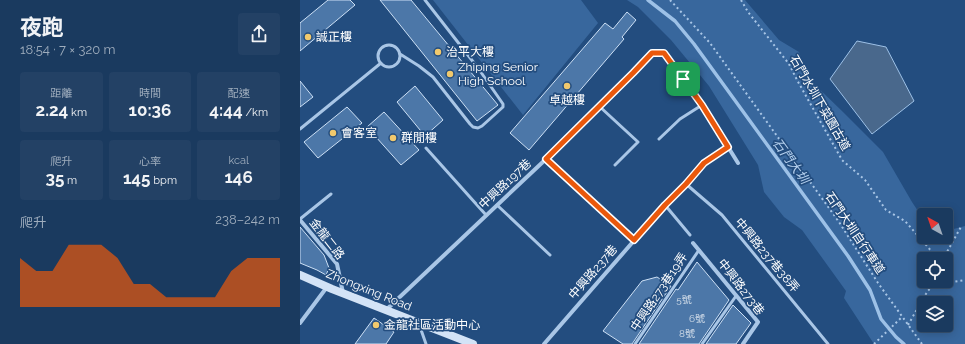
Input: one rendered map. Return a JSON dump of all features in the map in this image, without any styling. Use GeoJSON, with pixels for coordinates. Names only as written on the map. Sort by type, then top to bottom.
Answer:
{"type":"FeatureCollection","features":[{"type":"Feature","properties":{"kind":"street","name":"中興路197巷"},"geometry":{"type":"LineString","coordinates":[[386,310],[546,159],[652,53],[664,53],[702,105],[738,163]]}},
{"type":"Feature","properties":{"kind":"street","name":"中興路237巷"},"geometry":{"type":"LineString","coordinates":[[544,344],[634,240],[704,163],[728,147]]}},
{"type":"Feature","properties":{"kind":"street","name":"金龍二路"},"geometry":{"type":"LineString","coordinates":[[300,220],[337,264],[343,293]]}},
{"type":"Feature","properties":{"kind":"street","name":"中興路273巷"},"geometry":{"type":"LineString","coordinates":[[693,243],[758,322],[743,344]]}},
{"type":"Feature","properties":{"kind":"street","name":"Zhongxing Road"},"geometry":{"type":"LineString","coordinates":[[300,275],[473,344]]}},
{"type":"Feature","properties":{"kind":"street"},"geometry":{"type":"LineString","coordinates":[[300,324],[328,287]]}},
{"type":"Feature","properties":{"kind":"lane"},"geometry":{"type":"LineString","coordinates":[[400,54],[399,61],[394,65],[387,66],[381,63],[378,56],[378,53],[383,47],[390,45],[396,48],[400,54],[433,77],[473,127],[478,128],[502,109],[503,104],[478,68],[425,0]]}},
{"type":"Feature","properties":{"kind":"lane"},"geometry":{"type":"LineString","coordinates":[[300,130],[381,63]]}},
{"type":"Feature","properties":{"kind":"lane"},"geometry":{"type":"LineString","coordinates":[[660,139],[680,119],[702,105]]}},
{"type":"Feature","properties":{"kind":"lane"},"geometry":{"type":"LineString","coordinates":[[599,106],[638,142],[615,165]]}},
{"type":"Feature","properties":{"kind":"lane"},"geometry":{"type":"LineString","coordinates":[[426,148],[486,214]]}},
{"type":"Feature","properties":{"kind":"lane"},"geometry":{"type":"LineString","coordinates":[[546,159],[634,240]]}},
{"type":"Feature","properties":{"kind":"lane","name":"中興路237巷38弄"},"geometry":{"type":"LineString","coordinates":[[686,184],[722,215],[828,344]]}},
{"type":"Feature","properties":{"kind":"lane"},"geometry":{"type":"LineString","coordinates":[[300,220],[331,194]]}},
{"type":"Feature","properties":{"kind":"lane"},"geometry":{"type":"LineString","coordinates":[[497,205],[550,255]]}},
{"type":"Feature","properties":{"kind":"lane"},"geometry":{"type":"LineString","coordinates":[[665,205],[690,235]]}},
{"type":"Feature","properties":{"kind":"lane","name":"中興路273巷19弄"},"geometry":{"type":"LineString","coordinates":[[635,344],[699,250]]}},
{"type":"Feature","properties":{"kind":"lane"},"geometry":{"type":"LineString","coordinates":[[702,344],[736,296]]}},
{"type":"Feature","properties":{"kind":"lane"},"geometry":{"type":"LineString","coordinates":[[418,322],[426,344]]}},
{"type":"Feature","properties":{"kind":"path","name":"石門大圳自行車道"},"geometry":{"type":"LineString","coordinates":[[670,0],[710,44],[839,222],[878,283],[922,344]]}},
{"type":"Feature","properties":{"kind":"path","name":"石門水圳下菜園古道"},"geometry":{"type":"LineString","coordinates":[[742,0],[748,12],[790,64],[797,80],[842,160],[865,180],[886,210],[905,221],[932,252]]}},
{"type":"Feature","properties":{"kind":"path"},"geometry":{"type":"LineString","coordinates":[[947,252],[962,225]]}},
{"type":"Feature","properties":{"kind":"path"},"geometry":{"type":"LineString","coordinates":[[953,282],[965,280]]}},
{"type":"Feature","properties":{"kind":"path"},"geometry":{"type":"LineString","coordinates":[[908,325],[930,288]]}},
{"type":"Feature","properties":{"kind":"path"},"geometry":{"type":"LineString","coordinates":[[874,344],[902,317]]}},
{"type":"Feature","properties":{"kind":"shaded area"},"geometry":{"type":"Polygon","coordinates":[[[433,0],[581,0],[598,23],[523,115],[433,0]]]}},
{"type":"Feature","properties":{"kind":"shaded area"},"geometry":{"type":"Polygon","coordinates":[[[627,0],[745,0],[779,40],[799,52],[808,78],[883,152],[917,210],[917,244],[953,244],[953,229],[965,226],[965,344],[874,344],[844,298],[846,291],[802,230],[784,217],[764,192],[758,165],[709,86],[671,40],[638,7],[627,0]]]}},
{"type":"Feature","properties":{"kind":"shaded area"},"geometry":{"type":"Polygon","coordinates":[[[857,41],[886,47],[914,101],[872,134],[830,79],[857,41]]]}},
{"type":"Feature","properties":{"kind":"building","name":"誠正樓"},"geometry":{"type":"Polygon","coordinates":[[[328,0],[350,0],[355,5],[300,51],[300,23],[328,0]]]}},
{"type":"Feature","properties":{"kind":"building","name":"治平大樓"},"geometry":{"type":"Polygon","coordinates":[[[380,0],[411,0],[498,105],[477,121],[380,0]]]}},
{"type":"Feature","properties":{"kind":"building","name":"卓越樓"},"geometry":{"type":"Polygon","coordinates":[[[627,12],[636,20],[622,37],[624,39],[529,150],[510,133],[605,23],[613,29],[627,12]]]}},
{"type":"Feature","properties":{"kind":"building"},"geometry":{"type":"Polygon","coordinates":[[[300,81],[313,97],[300,107],[300,81]]]}},
{"type":"Feature","properties":{"kind":"building"},"geometry":{"type":"Polygon","coordinates":[[[415,86],[443,120],[425,136],[397,102],[415,86]]]}},
{"type":"Feature","properties":{"kind":"building","name":"會客室"},"geometry":{"type":"Polygon","coordinates":[[[347,107],[362,123],[318,158],[304,142],[347,107]]]}},
{"type":"Feature","properties":{"kind":"building","name":"群閒樓"},"geometry":{"type":"Polygon","coordinates":[[[384,112],[419,150],[401,165],[367,127],[384,112]]]}},
{"type":"Feature","properties":{"kind":"building"},"geometry":{"type":"Polygon","coordinates":[[[300,227],[324,255],[329,268],[326,275],[300,263],[300,227]]]}},
{"type":"Feature","properties":{"kind":"building"},"geometry":{"type":"Polygon","coordinates":[[[697,262],[729,300],[699,344],[639,344],[676,289],[678,290],[697,262]]]}},
{"type":"Feature","properties":{"kind":"building"},"geometry":{"type":"Polygon","coordinates":[[[657,277],[671,286],[632,344],[623,344],[603,331],[642,281],[657,277]]]}},
{"type":"Feature","properties":{"kind":"building"},"geometry":{"type":"Polygon","coordinates":[[[733,305],[751,323],[736,344],[706,344],[733,305]]]}},
{"type":"Feature","properties":{"kind":"building","name":"金龍社區活動中心"},"geometry":{"type":"Polygon","coordinates":[[[374,318],[394,332],[386,344],[355,344],[374,318]]]}},
{"type":"Feature","properties":{"kind":"waterway","name":"石門大圳"},"geometry":{"type":"LineString","coordinates":[[648,0],[675,21],[694,44],[848,256],[870,290],[881,319],[904,344]]}},
{"type":"Feature","properties":{"kind":"place","name":"誠正樓"},"geometry":{"type":"Point","coordinates":[308,37]}},
{"type":"Feature","properties":{"kind":"place","name":"治平大樓"},"geometry":{"type":"Point","coordinates":[438,52]}},
{"type":"Feature","properties":{"kind":"place","name":"Zhiping Senior High School"},"geometry":{"type":"Point","coordinates":[450,74]}},
{"type":"Feature","properties":{"kind":"place","name":"卓越樓"},"geometry":{"type":"Point","coordinates":[567,86]}},
{"type":"Feature","properties":{"kind":"place","name":"會客室"},"geometry":{"type":"Point","coordinates":[333,133]}},
{"type":"Feature","properties":{"kind":"place","name":"群閒樓"},"geometry":{"type":"Point","coordinates":[393,138]}},
{"type":"Feature","properties":{"kind":"place","name":"金龍社區活動中心"},"geometry":{"type":"Point","coordinates":[376,325]}},
{"type":"Feature","properties":{"kind":"route"},"geometry":{"type":"LineString","coordinates":[[652,53],[664,53],[683,79],[702,105],[728,147],[704,163],[634,240],[546,159],[652,53]]}}]}
